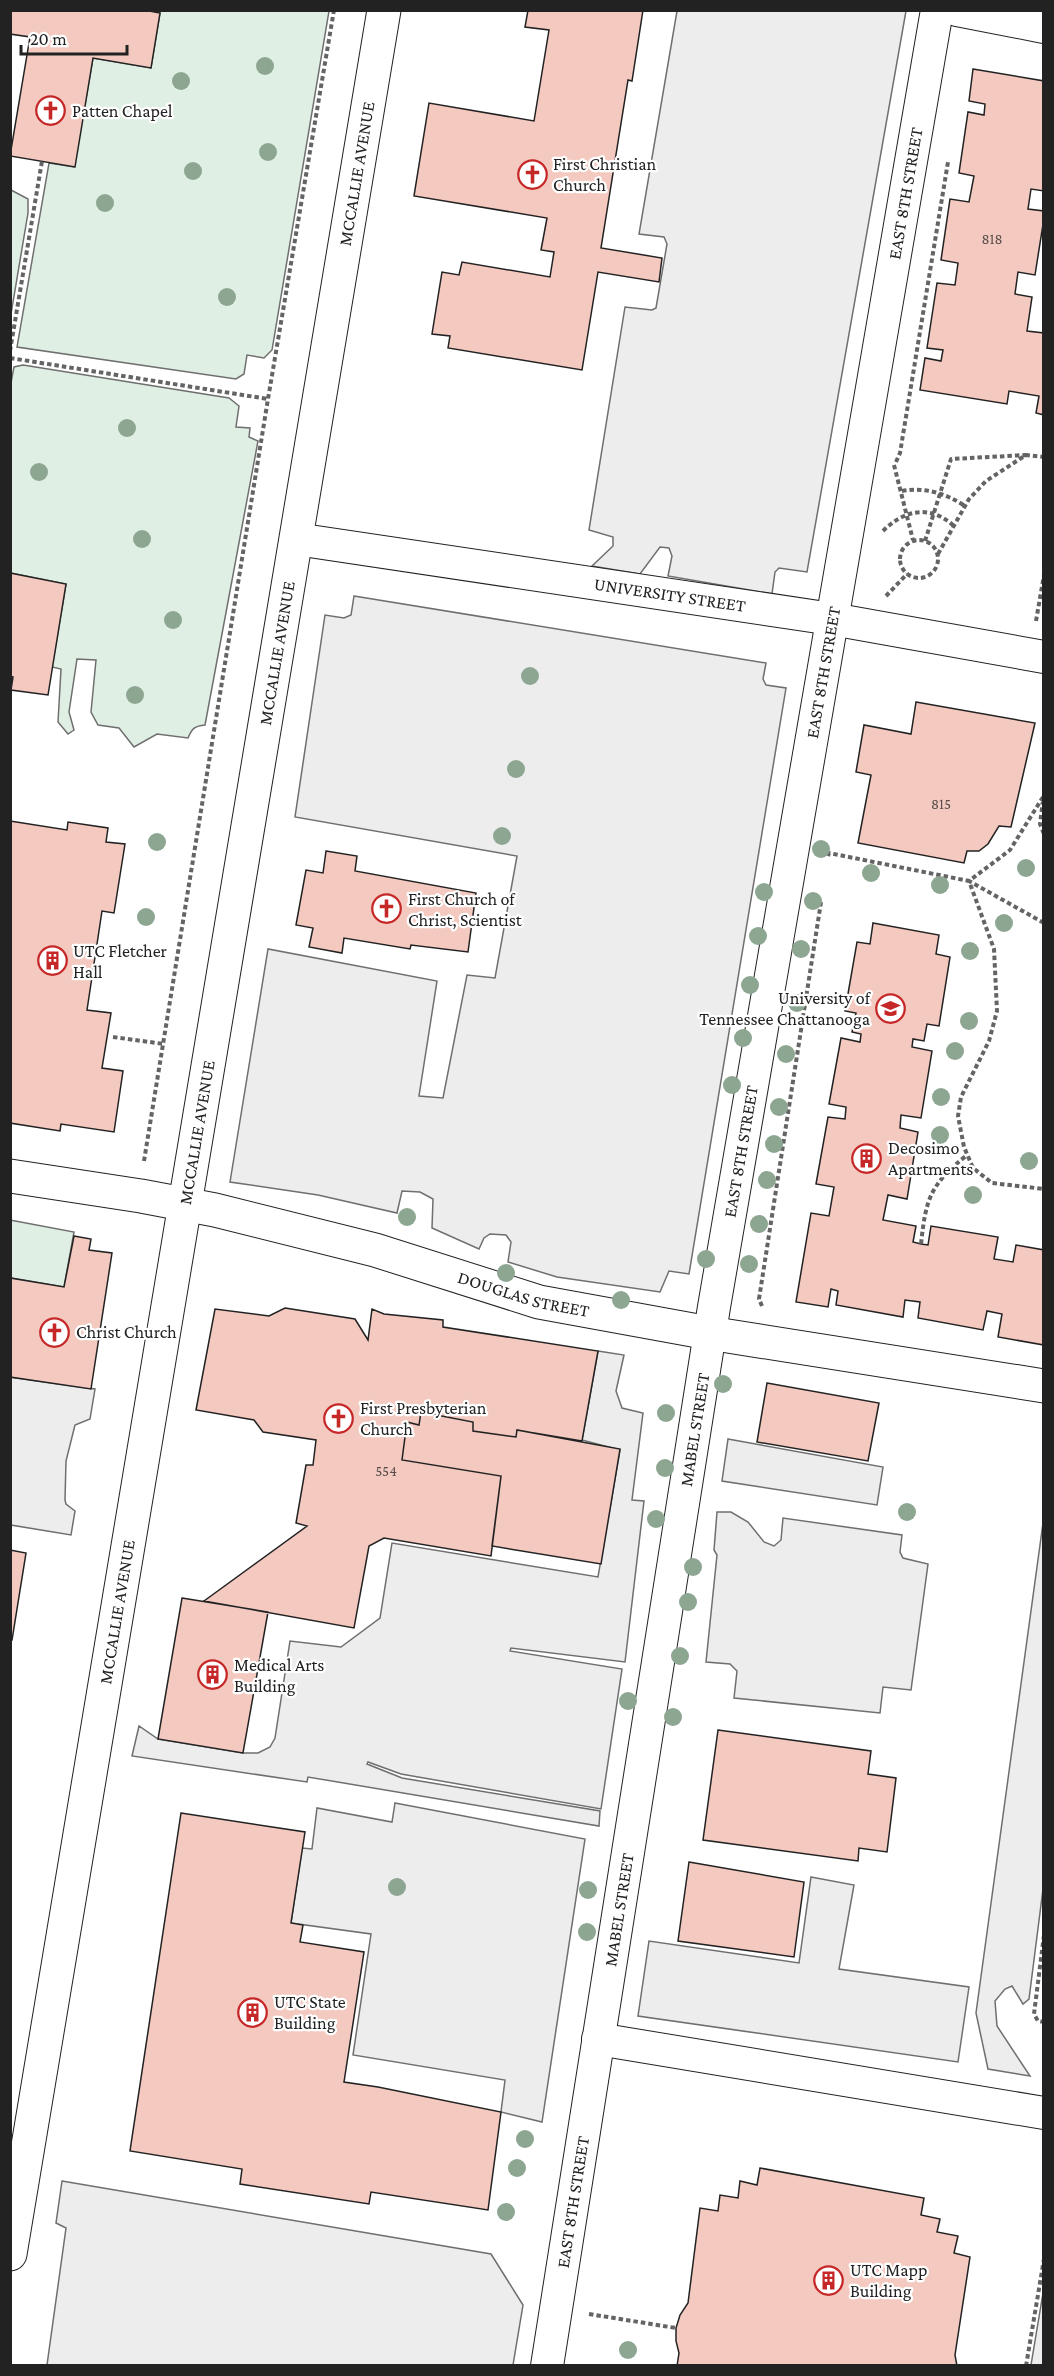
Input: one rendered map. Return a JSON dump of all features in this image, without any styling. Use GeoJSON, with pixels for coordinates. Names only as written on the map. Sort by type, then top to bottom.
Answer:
{"type":"FeatureCollection","features":[{"type":"Feature","properties":{"kind":"main road","name":"MCCALLIE AVENUE"},"geometry":{"type":"LineString","coordinates":[[10,2254],[384,10]]}},
{"type":"Feature","properties":{"kind":"main road","name":"DOUGLAS STREET"},"geometry":{"type":"LineString","coordinates":[[10,1176],[185,1203],[375,1250],[538,1302],[710,1333],[1044,1386]]}},
{"type":"Feature","properties":{"kind":"street","name":"EAST 8TH STREET"},"geometry":{"type":"LineString","coordinates":[[710,1333],[937,10]]}},
{"type":"Feature","properties":{"kind":"street"},"geometry":{"type":"LineString","coordinates":[[957,10],[1044,27]]}},
{"type":"Feature","properties":{"kind":"street","name":"UNIVERSITY STREET"},"geometry":{"type":"LineString","coordinates":[[296,539],[832,619],[1044,657]]}},
{"type":"Feature","properties":{"kind":"street","name":"MABEL STREET"},"geometry":{"type":"LineString","coordinates":[[598,2039],[710,1333]]}},
{"type":"Feature","properties":{"kind":"street","name":"EAST 8TH STREET"},"geometry":{"type":"LineString","coordinates":[[547,2366],[598,2039]]}},
{"type":"Feature","properties":{"kind":"street"},"geometry":{"type":"LineString","coordinates":[[598,2039],[1044,2113]]}},
{"type":"Feature","properties":{"kind":"path"},"geometry":{"type":"LineString","coordinates":[[144,1163],[268,399],[334,10]]}},
{"type":"Feature","properties":{"kind":"path"},"geometry":{"type":"LineString","coordinates":[[890,469],[900,453],[950,152]]}},
{"type":"Feature","properties":{"kind":"path"},"geometry":{"type":"LineString","coordinates":[[10,351],[42,161]]}},
{"type":"Feature","properties":{"kind":"path"},"geometry":{"type":"LineString","coordinates":[[10,358],[268,399]]}},
{"type":"Feature","properties":{"kind":"path"},"geometry":{"type":"LineString","coordinates":[[938,554],[926,541],[913,540],[903,548],[901,566],[909,576],[922,578],[933,573],[938,554],[965,506],[986,481],[1026,455]]}},
{"type":"Feature","properties":{"kind":"path"},"geometry":{"type":"LineString","coordinates":[[926,541],[951,459],[1026,455],[1044,457]]}},
{"type":"Feature","properties":{"kind":"path"},"geometry":{"type":"LineString","coordinates":[[894,465],[913,540]]}},
{"type":"Feature","properties":{"kind":"path"},"geometry":{"type":"LineString","coordinates":[[902,491],[914,489],[941,494],[965,506]]}},
{"type":"Feature","properties":{"kind":"path"},"geometry":{"type":"LineString","coordinates":[[876,537],[895,519],[921,512],[946,519],[954,526]]}},
{"type":"Feature","properties":{"kind":"path"},"geometry":{"type":"LineString","coordinates":[[1036,619],[1044,575]]}},
{"type":"Feature","properties":{"kind":"path"},"geometry":{"type":"LineString","coordinates":[[1043,796],[1040,824],[1044,834]]}},
{"type":"Feature","properties":{"kind":"path"},"geometry":{"type":"LineString","coordinates":[[969,881],[1010,850],[1043,796]]}},
{"type":"Feature","properties":{"kind":"path"},"geometry":{"type":"LineString","coordinates":[[827,864],[829,853],[969,881],[1044,923]]}},
{"type":"Feature","properties":{"kind":"path"},"geometry":{"type":"LineString","coordinates":[[969,881],[994,949],[997,1011],[989,1041],[961,1097],[958,1116],[967,1155],[974,1168],[992,1183],[1044,1189]]}},
{"type":"Feature","properties":{"kind":"path"},"geometry":{"type":"LineString","coordinates":[[763,1309],[759,1299],[821,900]]}},
{"type":"Feature","properties":{"kind":"path"},"geometry":{"type":"LineString","coordinates":[[113,1037],[164,1044]]}},
{"type":"Feature","properties":{"kind":"path"},"geometry":{"type":"LineString","coordinates":[[921,1244],[929,1196],[954,1166],[967,1155]]}},
{"type":"Feature","properties":{"kind":"path"},"geometry":{"type":"LineString","coordinates":[[1044,1935],[1034,2014],[1038,2021],[1044,2022]]}},
{"type":"Feature","properties":{"kind":"path"},"geometry":{"type":"LineString","coordinates":[[1026,2366],[1044,2259]]}},
{"type":"Feature","properties":{"kind":"path"},"geometry":{"type":"LineString","coordinates":[[556,2309],[676,2328]]}},
{"type":"Feature","properties":{"kind":"green space"},"geometry":{"type":"Polygon","coordinates":[[[144,11],[329,11],[272,350],[264,358],[247,355],[244,374],[236,379],[17,347],[49,163],[74,167],[93,58],[151,68],[160,13],[144,11]]]}},
{"type":"Feature","properties":{"kind":"green space"},"geometry":{"type":"Polygon","coordinates":[[[11,190],[28,199],[28,213],[11,314],[11,190]]]}},
{"type":"Feature","properties":{"kind":"green space"},"geometry":{"type":"Polygon","coordinates":[[[23,365],[229,398],[239,406],[236,427],[250,428],[249,437],[258,441],[205,725],[194,728],[188,738],[157,734],[134,747],[119,728],[98,725],[91,712],[96,660],[77,659],[69,712],[74,730],[68,734],[58,722],[61,669],[52,667],[66,584],[11,573],[10,388],[14,367],[23,365]]]}},
{"type":"Feature","properties":{"kind":"green space"},"geometry":{"type":"Polygon","coordinates":[[[10,1220],[74,1232],[64,1287],[11,1278],[10,1220]]]}},
{"type":"Feature","properties":{"kind":"shaded area"},"geometry":{"type":"Polygon","coordinates":[[[677,11],[906,11],[807,572],[779,568],[775,572],[772,594],[668,576],[672,556],[669,548],[660,547],[640,574],[592,566],[613,546],[613,537],[589,530],[625,307],[652,310],[656,308],[667,244],[664,237],[639,234],[677,11]]]}},
{"type":"Feature","properties":{"kind":"shaded area"},"geometry":{"type":"Polygon","coordinates":[[[354,596],[766,663],[763,679],[766,685],[786,688],[689,1274],[669,1271],[660,1292],[557,1277],[508,1262],[511,1242],[506,1235],[490,1234],[484,1238],[479,1249],[432,1228],[433,1199],[420,1192],[402,1191],[397,1213],[318,1195],[230,1182],[268,949],[437,981],[419,1096],[443,1098],[467,975],[495,978],[517,856],[295,817],[325,615],[344,618],[351,615],[354,596]]]}},
{"type":"Feature","properties":{"kind":"shaded area"},"geometry":{"type":"Polygon","coordinates":[[[598,1351],[624,1355],[616,1391],[622,1408],[643,1413],[632,1500],[644,1501],[625,1662],[511,1648],[510,1651],[622,1669],[601,1809],[401,1774],[368,1762],[367,1764],[402,1778],[600,1811],[599,1826],[308,1777],[307,1782],[132,1756],[139,1726],[158,1739],[243,1753],[258,1753],[270,1747],[275,1738],[290,1641],[341,1647],[380,1618],[392,1543],[598,1577],[620,1450],[582,1440],[598,1351]]]}},
{"type":"Feature","properties":{"kind":"shaded area"},"geometry":{"type":"Polygon","coordinates":[[[10,1377],[95,1389],[90,1419],[75,1425],[66,1461],[65,1500],[66,1504],[75,1511],[71,1535],[11,1525],[10,1377]]]}},
{"type":"Feature","properties":{"kind":"shaded area"},"geometry":{"type":"Polygon","coordinates":[[[728,1439],[883,1467],[877,1505],[722,1481],[728,1439]]]}},
{"type":"Feature","properties":{"kind":"shaded area"},"geometry":{"type":"Polygon","coordinates":[[[717,1512],[731,1512],[748,1522],[764,1542],[774,1546],[781,1540],[783,1518],[902,1535],[900,1552],[903,1558],[928,1564],[911,1690],[883,1687],[880,1713],[734,1698],[737,1671],[730,1664],[706,1662],[717,1555],[714,1550],[717,1512]]]}},
{"type":"Feature","properties":{"kind":"shaded area"},"geometry":{"type":"Polygon","coordinates":[[[1043,1523],[1043,1889],[1029,1999],[1023,2004],[1012,1986],[1005,1989],[995,2001],[997,2026],[1030,2076],[988,2069],[976,2013],[1043,1523]]]}},
{"type":"Feature","properties":{"kind":"shaded area"},"geometry":{"type":"Polygon","coordinates":[[[395,1803],[585,1839],[542,2122],[501,2112],[505,2080],[353,2055],[371,1934],[291,1923],[302,1848],[312,1849],[317,1808],[392,1822],[395,1803]]]}},
{"type":"Feature","properties":{"kind":"shaded area"},"geometry":{"type":"Polygon","coordinates":[[[811,1877],[854,1885],[839,1969],[969,1987],[958,2062],[638,2016],[649,1941],[799,1963],[811,1877]]]}},
{"type":"Feature","properties":{"kind":"shaded area"},"geometry":{"type":"Polygon","coordinates":[[[62,2181],[491,2254],[523,2305],[513,2365],[47,2365],[66,2228],[56,2223],[62,2181]]]}},
{"type":"Feature","properties":{"kind":"shaded area"},"geometry":{"type":"Polygon","coordinates":[[[1043,2293],[1043,2365],[1031,2365],[1043,2293]]]}},
{"type":"Feature","properties":{"kind":"building","name":"Patten Chapel"},"geometry":{"type":"Polygon","coordinates":[[[10,10],[144,10],[160,13],[151,68],[93,58],[75,167],[10,156],[30,37],[10,34],[10,10]]]}},
{"type":"Feature","properties":{"kind":"building"},"geometry":{"type":"Polygon","coordinates":[[[528,10],[643,10],[632,81],[628,80],[601,248],[662,258],[659,282],[598,272],[582,370],[448,348],[450,336],[432,334],[442,272],[459,275],[462,262],[550,277],[554,252],[541,250],[547,218],[414,196],[429,103],[534,121],[549,30],[525,27],[528,10]]]}},
{"type":"Feature","properties":{"kind":"building"},"geometry":{"type":"Polygon","coordinates":[[[973,69],[1044,81],[1044,191],[1031,189],[1028,209],[1044,211],[1044,218],[1035,275],[1018,272],[1015,294],[1032,297],[1027,331],[1044,333],[1044,415],[1036,413],[1039,396],[1009,391],[1007,404],[920,390],[925,358],[941,361],[943,350],[927,348],[937,283],[955,285],[958,263],[941,260],[950,199],[969,202],[974,176],[959,173],[968,112],[984,115],[985,104],[969,101],[973,69]]]}},
{"type":"Feature","properties":{"kind":"building"},"geometry":{"type":"Polygon","coordinates":[[[10,573],[66,584],[48,695],[11,690],[13,677],[10,676],[10,573]]]}},
{"type":"Feature","properties":{"kind":"building"},"geometry":{"type":"Polygon","coordinates":[[[916,702],[1035,723],[1011,827],[999,826],[988,844],[979,851],[967,851],[964,863],[858,843],[871,775],[856,772],[864,725],[911,734],[916,702]]]}},
{"type":"Feature","properties":{"kind":"building","name":"UTC Fletcher Hall"},"geometry":{"type":"Polygon","coordinates":[[[10,821],[67,830],[68,822],[108,828],[106,842],[125,844],[114,913],[102,911],[87,1010],[111,1013],[102,1068],[123,1071],[114,1132],[61,1124],[60,1131],[10,1123],[10,821]]]}},
{"type":"Feature","properties":{"kind":"building","name":"First Church of Christ, Scientist"},"geometry":{"type":"Polygon","coordinates":[[[326,851],[357,856],[355,871],[476,893],[468,952],[411,945],[410,949],[344,938],[342,953],[309,947],[313,928],[296,925],[306,870],[323,873],[326,851]]]}},
{"type":"Feature","properties":{"kind":"building","name":"Decosimo Apartments"},"geometry":{"type":"Polygon","coordinates":[[[873,923],[939,935],[936,954],[950,957],[939,1026],[927,1024],[924,1041],[913,1039],[912,1047],[932,1051],[921,1118],[901,1115],[900,1128],[918,1132],[907,1199],[888,1195],[883,1220],[916,1226],[913,1242],[921,1244],[928,1245],[931,1226],[998,1237],[994,1259],[1013,1262],[1016,1245],[1044,1250],[1044,1345],[998,1337],[1002,1314],[987,1311],[983,1330],[918,1318],[920,1302],[905,1300],[903,1317],[836,1305],[838,1291],[831,1289],[828,1307],[796,1302],[811,1213],[829,1216],[834,1187],[816,1184],[828,1117],[845,1119],[846,1107],[829,1104],[841,1038],[860,1042],[861,1034],[852,1032],[856,1013],[845,1011],[857,942],[870,944],[873,923]]]}},
{"type":"Feature","properties":{"kind":"building","name":"Christ Church"},"geometry":{"type":"Polygon","coordinates":[[[74,1236],[91,1239],[89,1250],[112,1253],[91,1389],[10,1377],[10,1278],[64,1287],[74,1236]]]}},
{"type":"Feature","properties":{"kind":"building"},"geometry":{"type":"Polygon","coordinates":[[[285,1308],[355,1319],[368,1340],[372,1309],[384,1314],[443,1320],[443,1327],[598,1351],[582,1441],[517,1430],[516,1437],[473,1431],[473,1422],[421,1412],[419,1425],[407,1422],[402,1460],[501,1476],[491,1556],[384,1538],[369,1546],[354,1628],[204,1601],[307,1526],[296,1523],[306,1465],[313,1465],[316,1440],[263,1432],[254,1420],[196,1410],[215,1309],[269,1316],[285,1308]]]}},
{"type":"Feature","properties":{"kind":"building"},"geometry":{"type":"Polygon","coordinates":[[[767,1383],[879,1403],[868,1461],[757,1442],[767,1383]]]}},
{"type":"Feature","properties":{"kind":"building"},"geometry":{"type":"Polygon","coordinates":[[[421,1412],[473,1422],[473,1431],[516,1437],[517,1430],[620,1449],[601,1564],[492,1546],[501,1476],[402,1460],[407,1422],[419,1425],[421,1412]]]}},
{"type":"Feature","properties":{"kind":"building"},"geometry":{"type":"Polygon","coordinates":[[[10,1550],[26,1553],[12,1640],[10,1640],[10,1550]]]}},
{"type":"Feature","properties":{"kind":"building","name":"Medical Arts Building"},"geometry":{"type":"Polygon","coordinates":[[[182,1598],[268,1612],[243,1753],[158,1739],[182,1598]]]}},
{"type":"Feature","properties":{"kind":"building"},"geometry":{"type":"Polygon","coordinates":[[[718,1730],[871,1751],[868,1774],[896,1778],[887,1852],[859,1848],[858,1861],[703,1840],[718,1730]]]}},
{"type":"Feature","properties":{"kind":"building","name":"UTC State Building"},"geometry":{"type":"Polygon","coordinates":[[[181,1813],[305,1832],[291,1923],[303,1925],[300,1942],[364,1952],[344,2082],[501,2112],[488,2210],[371,2192],[369,2204],[240,2184],[242,2169],[130,2151],[181,1813]]]}},
{"type":"Feature","properties":{"kind":"building"},"geometry":{"type":"Polygon","coordinates":[[[689,1862],[804,1882],[794,1957],[678,1941],[689,1862]]]}},
{"type":"Feature","properties":{"kind":"building","name":"UTC Mapp Building"},"geometry":{"type":"Polygon","coordinates":[[[760,2168],[924,2198],[921,2215],[940,2219],[937,2232],[958,2236],[954,2253],[970,2257],[955,2355],[957,2366],[677,2366],[679,2353],[676,2328],[680,2315],[688,2303],[700,2208],[718,2211],[720,2195],[738,2198],[740,2181],[757,2185],[760,2168]]]}},
{"type":"Feature","properties":{"kind":"place","name":"Patten Chapel"},"geometry":{"type":"Point","coordinates":[51,111]}},
{"type":"Feature","properties":{"kind":"place","name":"First Christian Church"},"geometry":{"type":"Point","coordinates":[532,174]}},
{"type":"Feature","properties":{"kind":"place","name":"First Church of Christ, Scientist"},"geometry":{"type":"Point","coordinates":[387,909]}},
{"type":"Feature","properties":{"kind":"place","name":"UTC Fletcher Hall"},"geometry":{"type":"Point","coordinates":[52,961]}},
{"type":"Feature","properties":{"kind":"place","name":"University of Tennessee Chattanooga"},"geometry":{"type":"Point","coordinates":[891,1008]}},
{"type":"Feature","properties":{"kind":"place","name":"Decosimo Apartments"},"geometry":{"type":"Point","coordinates":[867,1158]}},
{"type":"Feature","properties":{"kind":"place","name":"Christ Church"},"geometry":{"type":"Point","coordinates":[55,1332]}},
{"type":"Feature","properties":{"kind":"place","name":"First Presbyterian Church"},"geometry":{"type":"Point","coordinates":[339,1418]}},
{"type":"Feature","properties":{"kind":"place","name":"Medical Arts Building"},"geometry":{"type":"Point","coordinates":[213,1675]}},
{"type":"Feature","properties":{"kind":"place","name":"UTC State Building"},"geometry":{"type":"Point","coordinates":[253,2012]}},
{"type":"Feature","properties":{"kind":"place","name":"UTC Mapp Building"},"geometry":{"type":"Point","coordinates":[829,2280]}}]}
